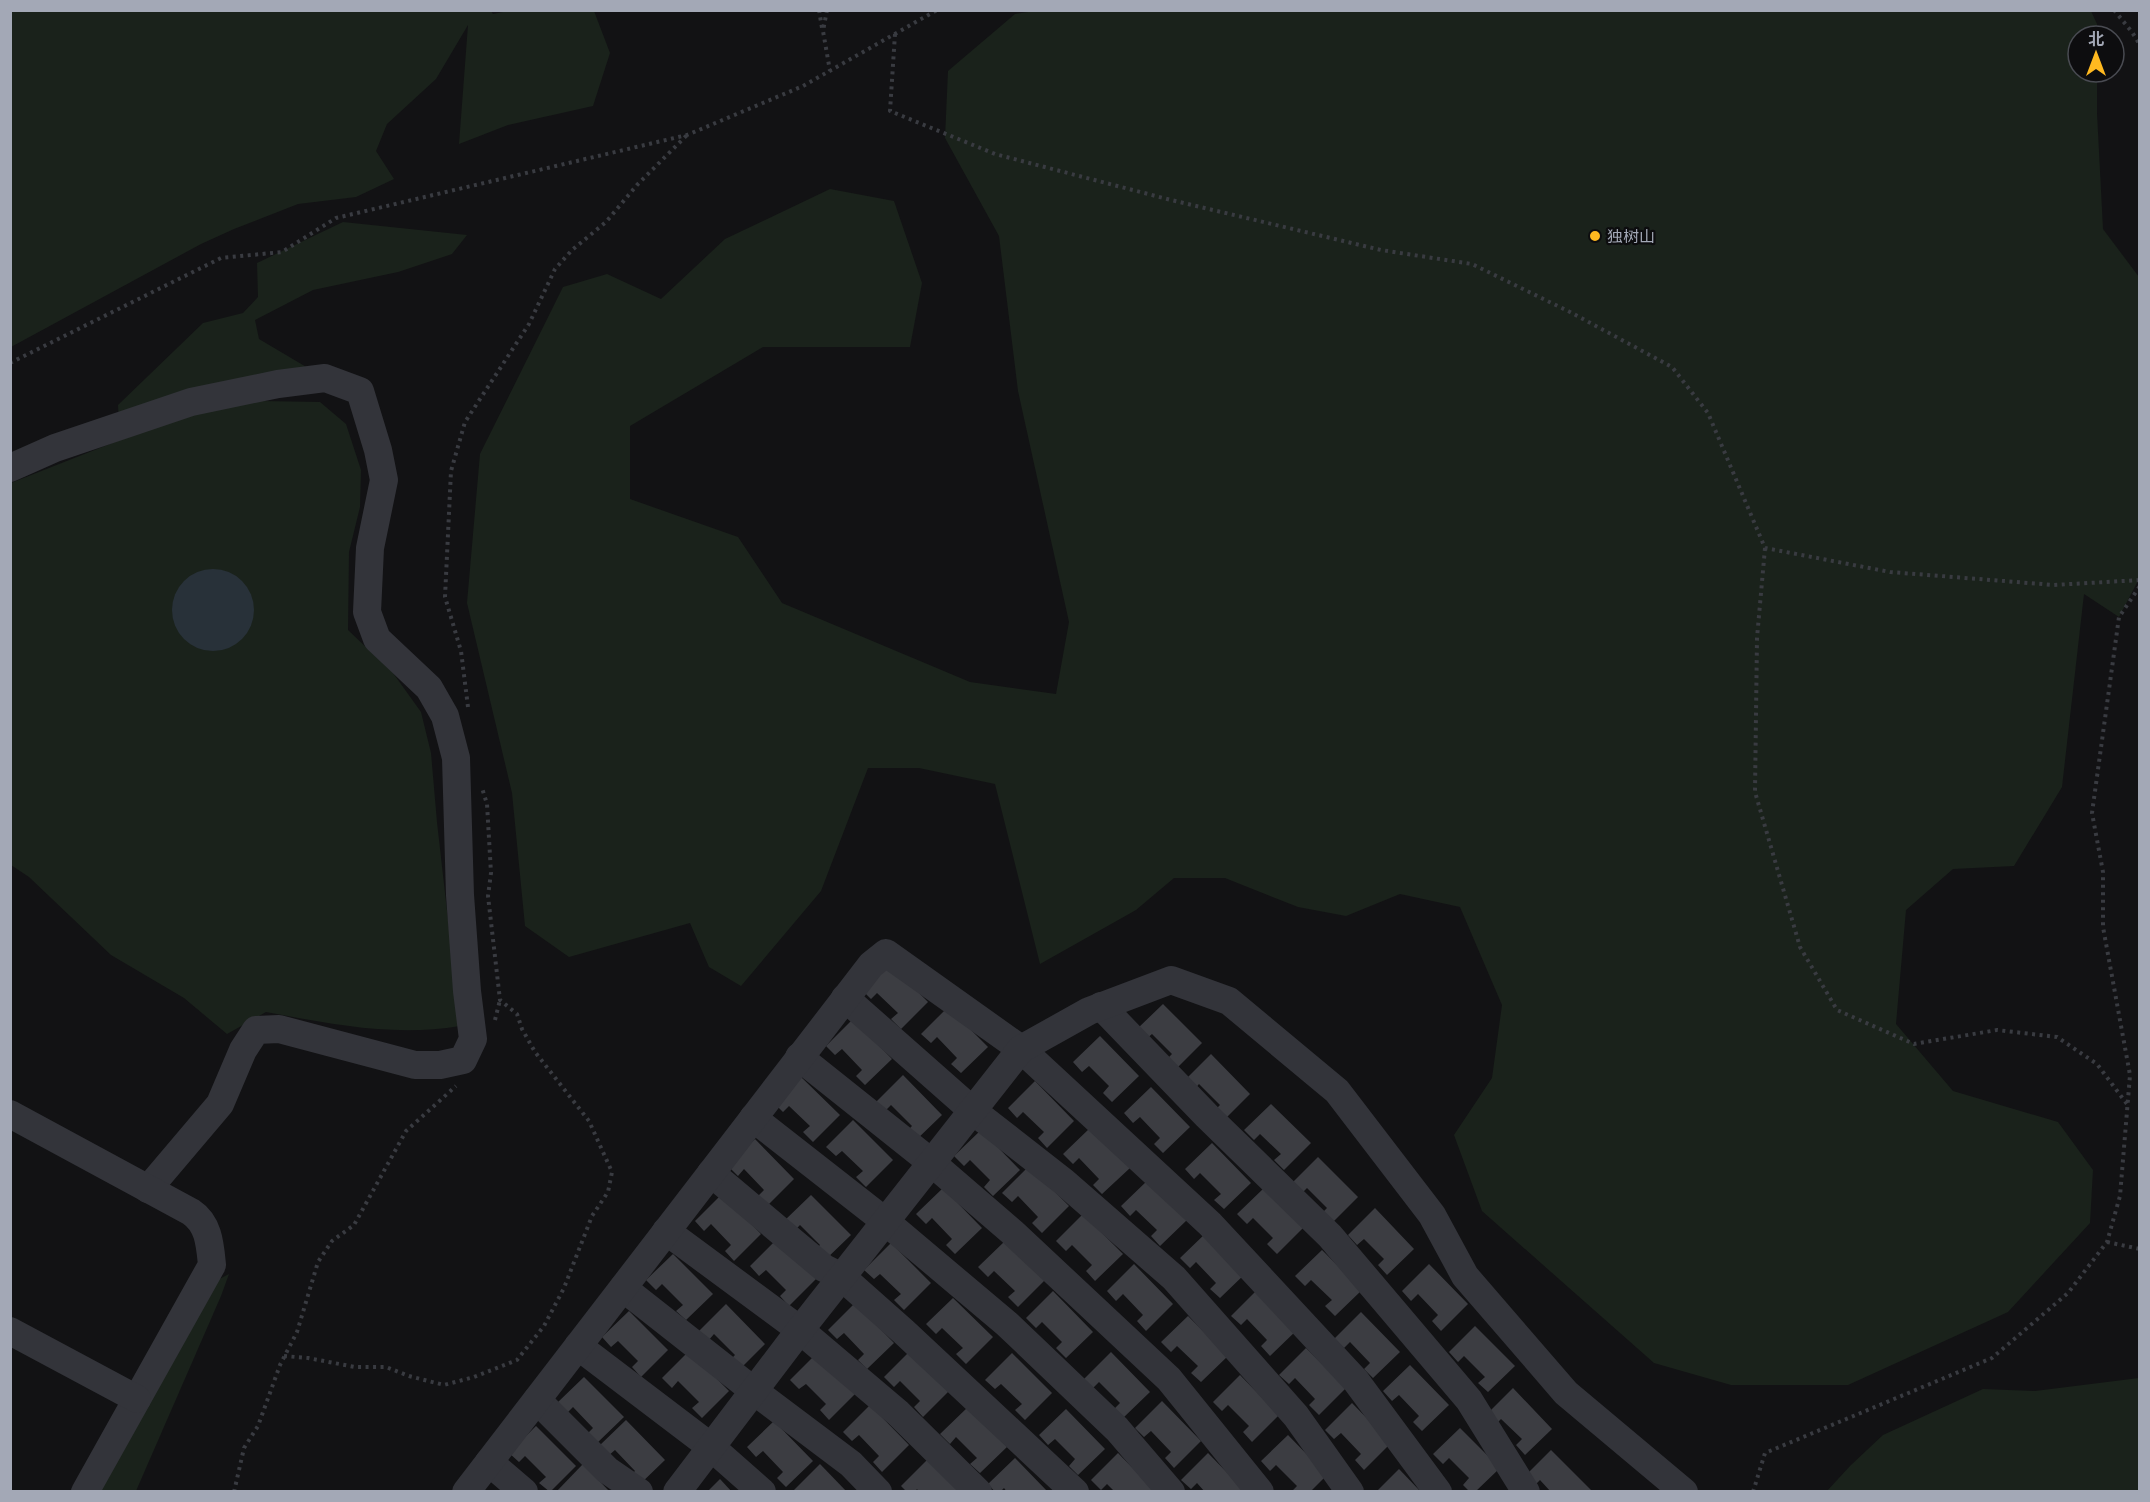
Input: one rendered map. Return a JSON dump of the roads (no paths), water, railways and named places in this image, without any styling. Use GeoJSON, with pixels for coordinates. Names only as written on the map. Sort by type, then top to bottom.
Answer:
{"type":"FeatureCollection","features":[{"type":"Feature","properties":{"kind":"lane"},"geometry":{"type":"LineString","coordinates":[[10,468],[55,448],[191,402],[278,384],[325,378],[360,391],[378,450],[384,480],[370,548],[367,612],[377,639],[429,688],[445,716],[456,758],[460,895],[473,1038],[463,1060],[440,1065],[415,1065],[279,1029],[256,1030],[243,1050],[220,1104],[148,1189]]}},
{"type":"Feature","properties":{"kind":"lane"},"geometry":{"type":"LineString","coordinates":[[466,1491],[845,998],[871,965],[886,953],[1021,1049],[1210,1224],[1356,1381],[1438,1491]]}},
{"type":"Feature","properties":{"kind":"lane"},"geometry":{"type":"LineString","coordinates":[[677,1491],[800,1330],[1021,1049],[1089,1011],[1171,980],[1229,1001],[1337,1091],[1432,1215],[1465,1276],[1566,1393],[1684,1491]]}},
{"type":"Feature","properties":{"kind":"lane"},"geometry":{"type":"LineString","coordinates":[[845,998],[973,1111],[1064,1182],[1174,1278],[1296,1416],[1350,1491]]}},
{"type":"Feature","properties":{"kind":"lane"},"geometry":{"type":"LineString","coordinates":[[1101,1006],[1207,1116],[1330,1236],[1469,1400],[1526,1491]]}},
{"type":"Feature","properties":{"kind":"lane"},"geometry":{"type":"LineString","coordinates":[[799,1057],[932,1163],[1012,1232],[1169,1379],[1260,1491]]}},
{"type":"Feature","properties":{"kind":"lane"},"geometry":{"type":"LineString","coordinates":[[10,1114],[201,1219],[209,1240],[212,1265],[85,1491]]}},
{"type":"Feature","properties":{"kind":"lane"},"geometry":{"type":"LineString","coordinates":[[753,1118],[886,1222],[1016,1332],[1117,1429],[1171,1491]]}},
{"type":"Feature","properties":{"kind":"lane"},"geometry":{"type":"LineString","coordinates":[[711,1173],[824,1268],[842,1277],[1075,1491]]}},
{"type":"Feature","properties":{"kind":"lane"},"geometry":{"type":"LineString","coordinates":[[666,1231],[800,1330],[898,1413],[978,1491]]}},
{"type":"Feature","properties":{"kind":"lane"},"geometry":{"type":"LineString","coordinates":[[623,1288],[851,1464],[878,1491]]}},
{"type":"Feature","properties":{"kind":"lane"},"geometry":{"type":"LineString","coordinates":[[10,1331],[136,1399]]}},
{"type":"Feature","properties":{"kind":"lane"},"geometry":{"type":"LineString","coordinates":[[578,1347],[711,1447],[762,1491]]}},
{"type":"Feature","properties":{"kind":"lane"},"geometry":{"type":"LineString","coordinates":[[537,1400],[607,1470],[639,1491]]}},
{"type":"Feature","properties":{"kind":"lane"},"geometry":{"type":"LineString","coordinates":[[489,1462],[524,1491]]}},
{"type":"Feature","properties":{"kind":"place","name":"独树山"},"geometry":{"type":"Point","coordinates":[1595,236]}}]}
